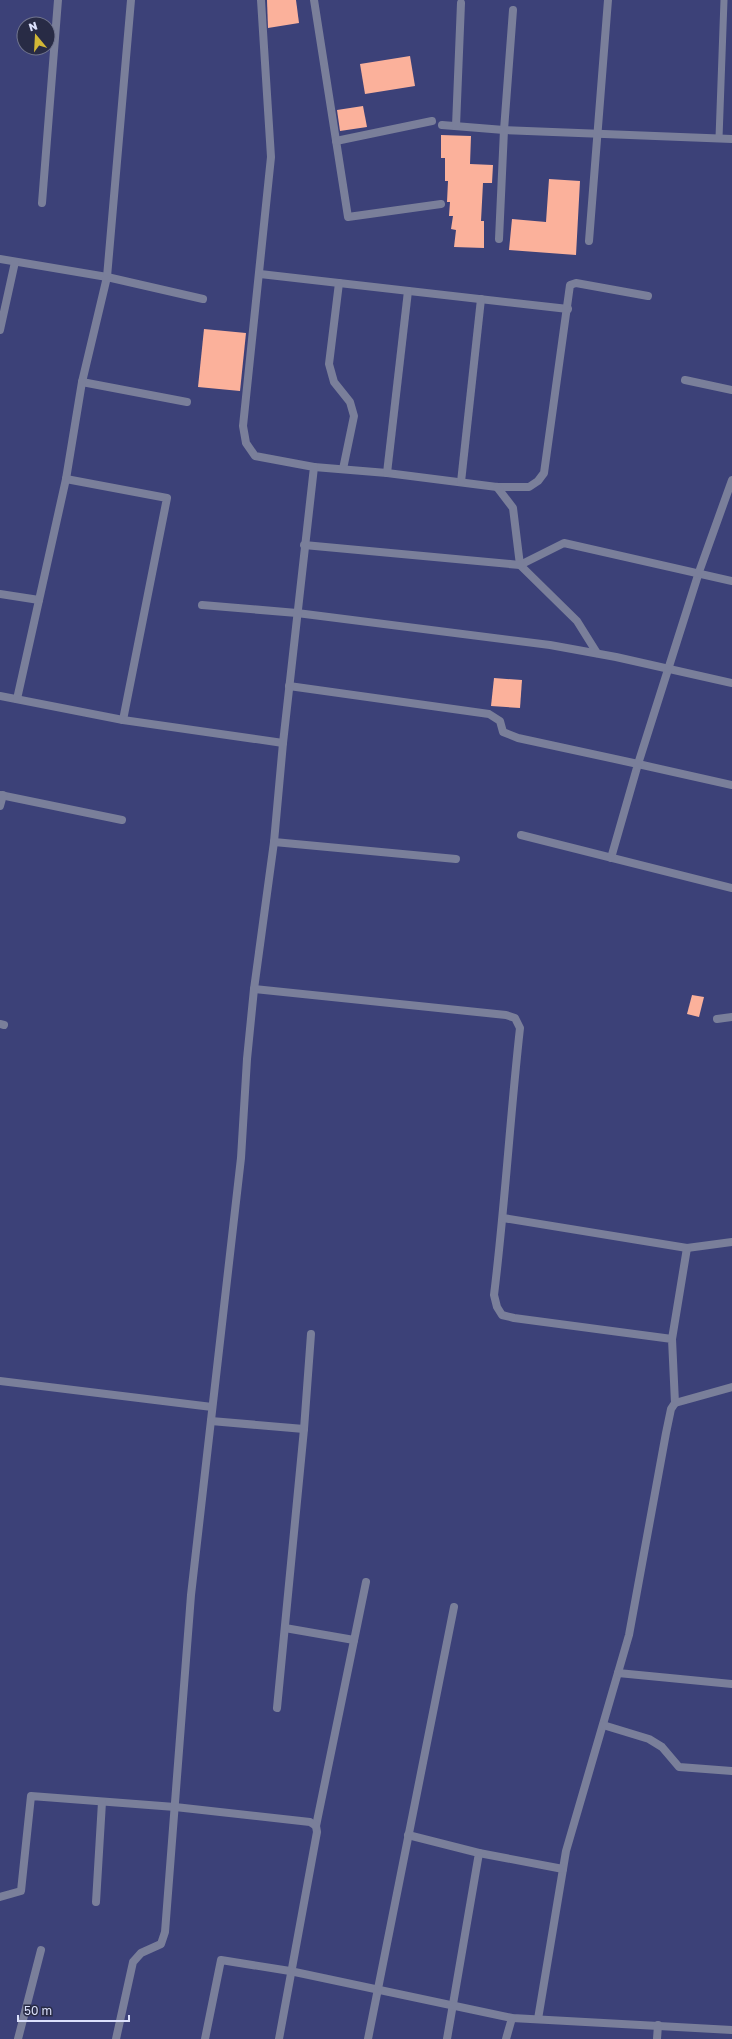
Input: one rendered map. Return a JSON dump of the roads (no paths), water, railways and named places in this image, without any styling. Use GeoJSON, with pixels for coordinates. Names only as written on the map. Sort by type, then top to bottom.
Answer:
{"type":"FeatureCollection","features":[{"type":"Feature","properties":{"kind":"street"},"geometry":{"type":"LineString","coordinates":[[42,204],[58,0]]}},
{"type":"Feature","properties":{"kind":"street"},"geometry":{"type":"LineString","coordinates":[[17,699],[66,478],[82,382],[107,277],[131,0]]}},
{"type":"Feature","properties":{"kind":"street"},"geometry":{"type":"LineString","coordinates":[[260,0],[271,157],[243,426],[246,443],[255,456],[314,467],[387,472],[497,487],[529,487],[538,481],[544,473],[568,309],[570,285],[574,283],[648,296]]}},
{"type":"Feature","properties":{"kind":"street"},"geometry":{"type":"LineString","coordinates":[[314,0],[348,217],[440,204]]}},
{"type":"Feature","properties":{"kind":"street"},"geometry":{"type":"LineString","coordinates":[[589,241],[608,0]]}},
{"type":"Feature","properties":{"kind":"street"},"geometry":{"type":"LineString","coordinates":[[456,126],[461,3]]}},
{"type":"Feature","properties":{"kind":"street"},"geometry":{"type":"LineString","coordinates":[[499,239],[504,130],[513,10]]}},
{"type":"Feature","properties":{"kind":"street"},"geometry":{"type":"LineString","coordinates":[[336,141],[432,121]]}},
{"type":"Feature","properties":{"kind":"street"},"geometry":{"type":"LineString","coordinates":[[442,125],[504,130],[732,139]]}},
{"type":"Feature","properties":{"kind":"street"},"geometry":{"type":"LineString","coordinates":[[0,259],[107,277],[202,299]]}},
{"type":"Feature","properties":{"kind":"street"},"geometry":{"type":"LineString","coordinates":[[0,330],[15,262]]}},
{"type":"Feature","properties":{"kind":"street"},"geometry":{"type":"LineString","coordinates":[[260,274],[568,309]]}},
{"type":"Feature","properties":{"kind":"street"},"geometry":{"type":"LineString","coordinates":[[339,283],[329,364],[334,382],[350,402],[354,416],[342,469]]}},
{"type":"Feature","properties":{"kind":"street"},"geometry":{"type":"LineString","coordinates":[[387,472],[408,291]]}},
{"type":"Feature","properties":{"kind":"street"},"geometry":{"type":"LineString","coordinates":[[461,482],[481,299]]}},
{"type":"Feature","properties":{"kind":"street"},"geometry":{"type":"LineString","coordinates":[[685,380],[732,390]]}},
{"type":"Feature","properties":{"kind":"street"},"geometry":{"type":"LineString","coordinates":[[82,382],[187,402]]}},
{"type":"Feature","properties":{"kind":"street"},"geometry":{"type":"LineString","coordinates":[[116,2039],[133,1962],[141,1953],[161,1944],[165,1932],[191,1595],[241,1158],[247,1059],[254,990],[274,842],[304,545],[314,467]]}},
{"type":"Feature","properties":{"kind":"street"},"geometry":{"type":"LineString","coordinates":[[66,478],[167,498],[123,720]]}},
{"type":"Feature","properties":{"kind":"street"},"geometry":{"type":"LineString","coordinates":[[611,858],[638,764],[670,669],[699,572],[732,480]]}},
{"type":"Feature","properties":{"kind":"street"},"geometry":{"type":"LineString","coordinates":[[497,487],[513,508],[520,565],[577,621],[597,653]]}},
{"type":"Feature","properties":{"kind":"street"},"geometry":{"type":"LineString","coordinates":[[304,545],[520,565],[564,543],[699,572],[732,581]]}},
{"type":"Feature","properties":{"kind":"street"},"geometry":{"type":"LineString","coordinates":[[0,594],[39,600]]}},
{"type":"Feature","properties":{"kind":"street"},"geometry":{"type":"LineString","coordinates":[[202,605],[297,614],[550,644],[732,683]]}},
{"type":"Feature","properties":{"kind":"street"},"geometry":{"type":"LineString","coordinates":[[289,686],[489,714],[500,721],[503,732],[518,738],[732,785]]}},
{"type":"Feature","properties":{"kind":"street"},"geometry":{"type":"LineString","coordinates":[[0,696],[123,720],[283,743]]}},
{"type":"Feature","properties":{"kind":"street"},"geometry":{"type":"LineString","coordinates":[[0,806],[1,795],[122,820]]}},
{"type":"Feature","properties":{"kind":"street"},"geometry":{"type":"LineString","coordinates":[[521,835],[732,888]]}},
{"type":"Feature","properties":{"kind":"street"},"geometry":{"type":"LineString","coordinates":[[274,842],[456,859]]}},
{"type":"Feature","properties":{"kind":"street"},"geometry":{"type":"LineString","coordinates":[[254,990],[506,1015],[515,1018],[520,1028],[512,1100],[503,1218],[494,1295],[498,1307],[502,1315],[514,1318],[672,1339]]}},
{"type":"Feature","properties":{"kind":"street"},"geometry":{"type":"LineString","coordinates":[[717,1019],[732,1017]]}},
{"type":"Feature","properties":{"kind":"street"},"geometry":{"type":"LineString","coordinates":[[503,1218],[687,1248],[732,1242]]}},
{"type":"Feature","properties":{"kind":"street"},"geometry":{"type":"LineString","coordinates":[[675,1404],[672,1339],[687,1248]]}},
{"type":"Feature","properties":{"kind":"street"},"geometry":{"type":"LineString","coordinates":[[277,1708],[304,1429],[311,1334]]}},
{"type":"Feature","properties":{"kind":"street"},"geometry":{"type":"LineString","coordinates":[[0,1381],[212,1407]]}},
{"type":"Feature","properties":{"kind":"street"},"geometry":{"type":"LineString","coordinates":[[538,2019],[566,1851],[629,1635],[671,1409],[675,1404],[732,1387]]}},
{"type":"Feature","properties":{"kind":"street"},"geometry":{"type":"LineString","coordinates":[[210,1421],[304,1429]]}},
{"type":"Feature","properties":{"kind":"street"},"geometry":{"type":"LineString","coordinates":[[279,2039],[290,1971],[318,1832],[316,1826],[366,1582]]}},
{"type":"Feature","properties":{"kind":"street"},"geometry":{"type":"LineString","coordinates":[[368,2039],[376,1990],[454,1607]]}},
{"type":"Feature","properties":{"kind":"street"},"geometry":{"type":"LineString","coordinates":[[285,1628],[354,1640]]}},
{"type":"Feature","properties":{"kind":"street"},"geometry":{"type":"LineString","coordinates":[[618,1673],[732,1684]]}},
{"type":"Feature","properties":{"kind":"street"},"geometry":{"type":"LineString","coordinates":[[603,1725],[649,1739],[662,1747],[679,1767],[732,1771]]}},
{"type":"Feature","properties":{"kind":"street"},"geometry":{"type":"LineString","coordinates":[[0,1897],[21,1891],[31,1796],[175,1807],[310,1822],[316,1826]]}},
{"type":"Feature","properties":{"kind":"street"},"geometry":{"type":"LineString","coordinates":[[96,1902],[102,1802]]}},
{"type":"Feature","properties":{"kind":"street"},"geometry":{"type":"LineString","coordinates":[[408,1836],[479,1853],[563,1869]]}},
{"type":"Feature","properties":{"kind":"street"},"geometry":{"type":"LineString","coordinates":[[447,2039],[454,2007],[479,1853]]}},
{"type":"Feature","properties":{"kind":"street"},"geometry":{"type":"LineString","coordinates":[[18,2039],[41,1950]]}},
{"type":"Feature","properties":{"kind":"street"},"geometry":{"type":"LineString","coordinates":[[205,2039],[221,1960],[290,1971],[454,2007],[512,2018],[732,2030]]}},
{"type":"Feature","properties":{"kind":"street"},"geometry":{"type":"LineString","coordinates":[[506,2039],[512,2018]]}},
{"type":"Feature","properties":{"kind":"street"},"geometry":{"type":"LineString","coordinates":[[657,2039],[658,2025]]}},
{"type":"Feature","properties":{"kind":"lane"},"geometry":{"type":"LineString","coordinates":[[719,138],[724,0]]}}]}
